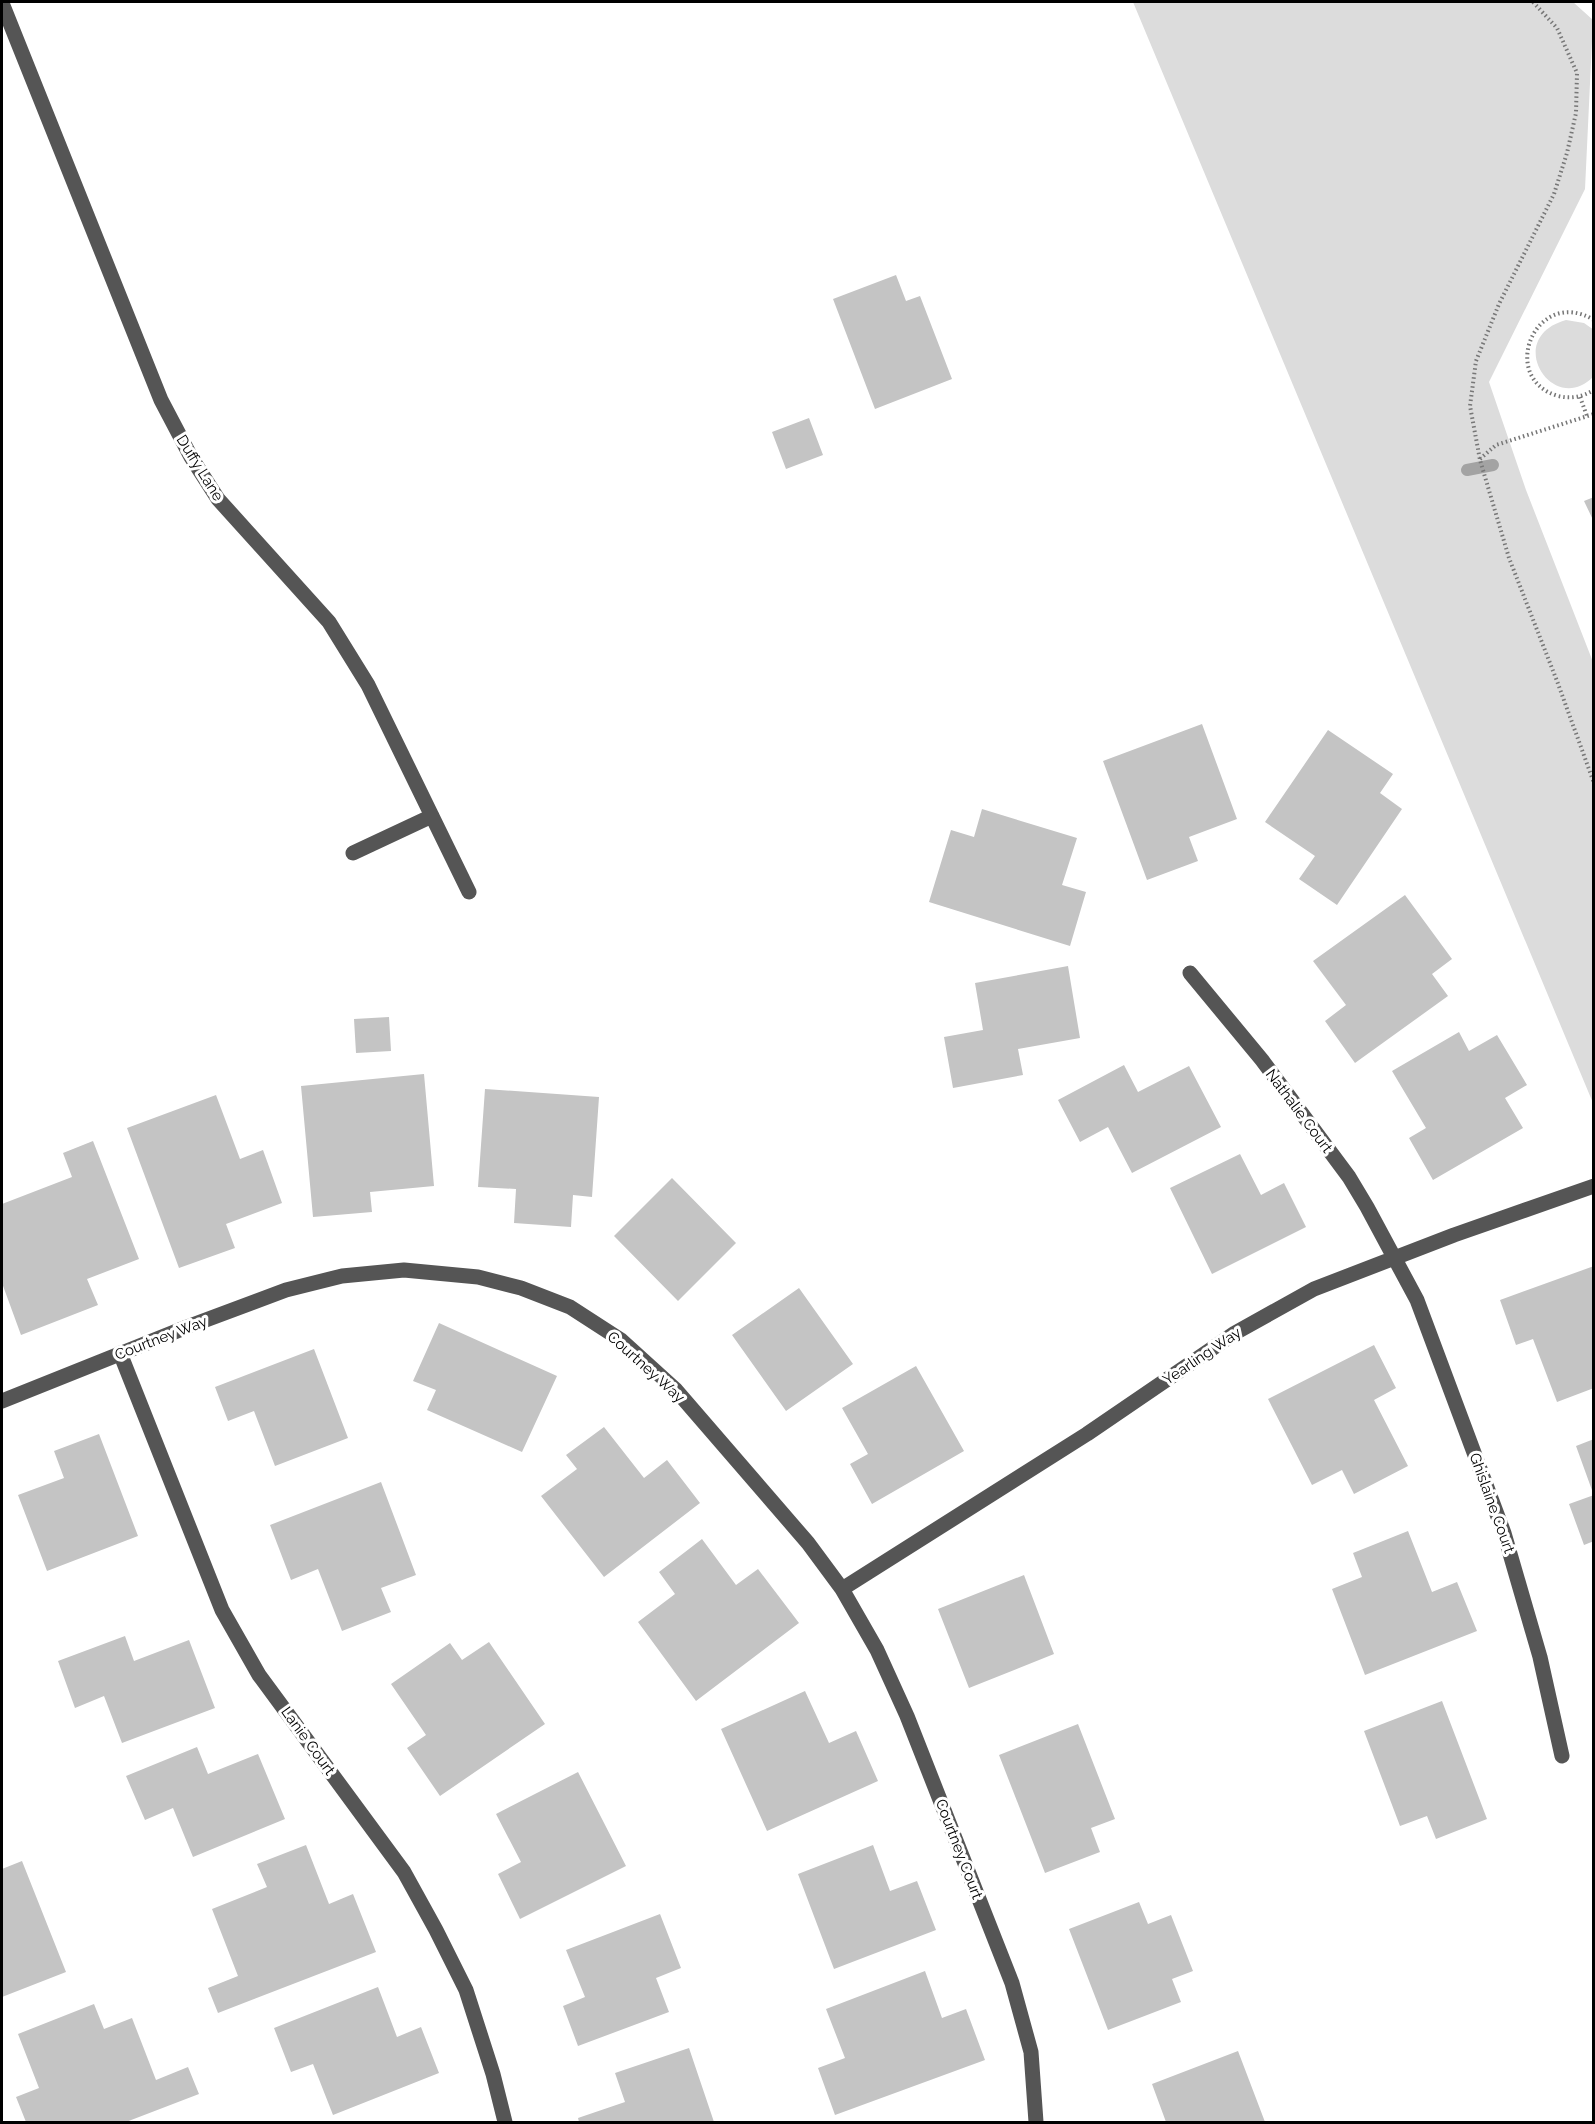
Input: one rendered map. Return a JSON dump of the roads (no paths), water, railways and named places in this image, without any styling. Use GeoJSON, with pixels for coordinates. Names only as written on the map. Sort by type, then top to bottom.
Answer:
{"type":"FeatureCollection","features":[{"type":"Feature","properties":{"kind":"street","name":"Duffy Lane"},"geometry":{"type":"LineString","coordinates":[[2,3],[162,400],[191,457],[218,499],[329,622],[368,685],[469,892]]}},
{"type":"Feature","properties":{"kind":"street"},"geometry":{"type":"LineString","coordinates":[[354,853],[432,816]]}},
{"type":"Feature","properties":{"kind":"street","name":"Nathalie Court"},"geometry":{"type":"LineString","coordinates":[[1190,973],[1262,1060],[1349,1177],[1394,1258]]}},
{"type":"Feature","properties":{"kind":"street","name":"Yearling Way"},"geometry":{"type":"LineString","coordinates":[[842,1589],[1087,1434],[1235,1333],[1314,1289],[1593,1186]]}},
{"type":"Feature","properties":{"kind":"street","name":"Ghislaine Court"},"geometry":{"type":"LineString","coordinates":[[1394,1258],[1417,1300],[1504,1533],[1540,1657],[1562,1756]]}},
{"type":"Feature","properties":{"kind":"street","name":"Courtney Way"},"geometry":{"type":"LineString","coordinates":[[2,1401],[286,1290],[342,1276],[404,1270],[478,1277],[521,1288],[570,1307],[621,1340],[675,1389],[808,1544],[842,1589]]}},
{"type":"Feature","properties":{"kind":"street","name":"Lanie Court"},"geometry":{"type":"LineString","coordinates":[[120,1353],[222,1610],[259,1675],[404,1872],[436,1930],[466,1990],[493,2074],[505,2122]]}},
{"type":"Feature","properties":{"kind":"street","name":"Courtney Court"},"geometry":{"type":"LineString","coordinates":[[842,1589],[877,1650],[907,1716],[1012,1983],[1031,2052],[1036,2122]]}},
{"type":"Feature","properties":{"kind":"waterway"},"geometry":{"type":"LineString","coordinates":[[1467,470],[1493,465]]}}]}
